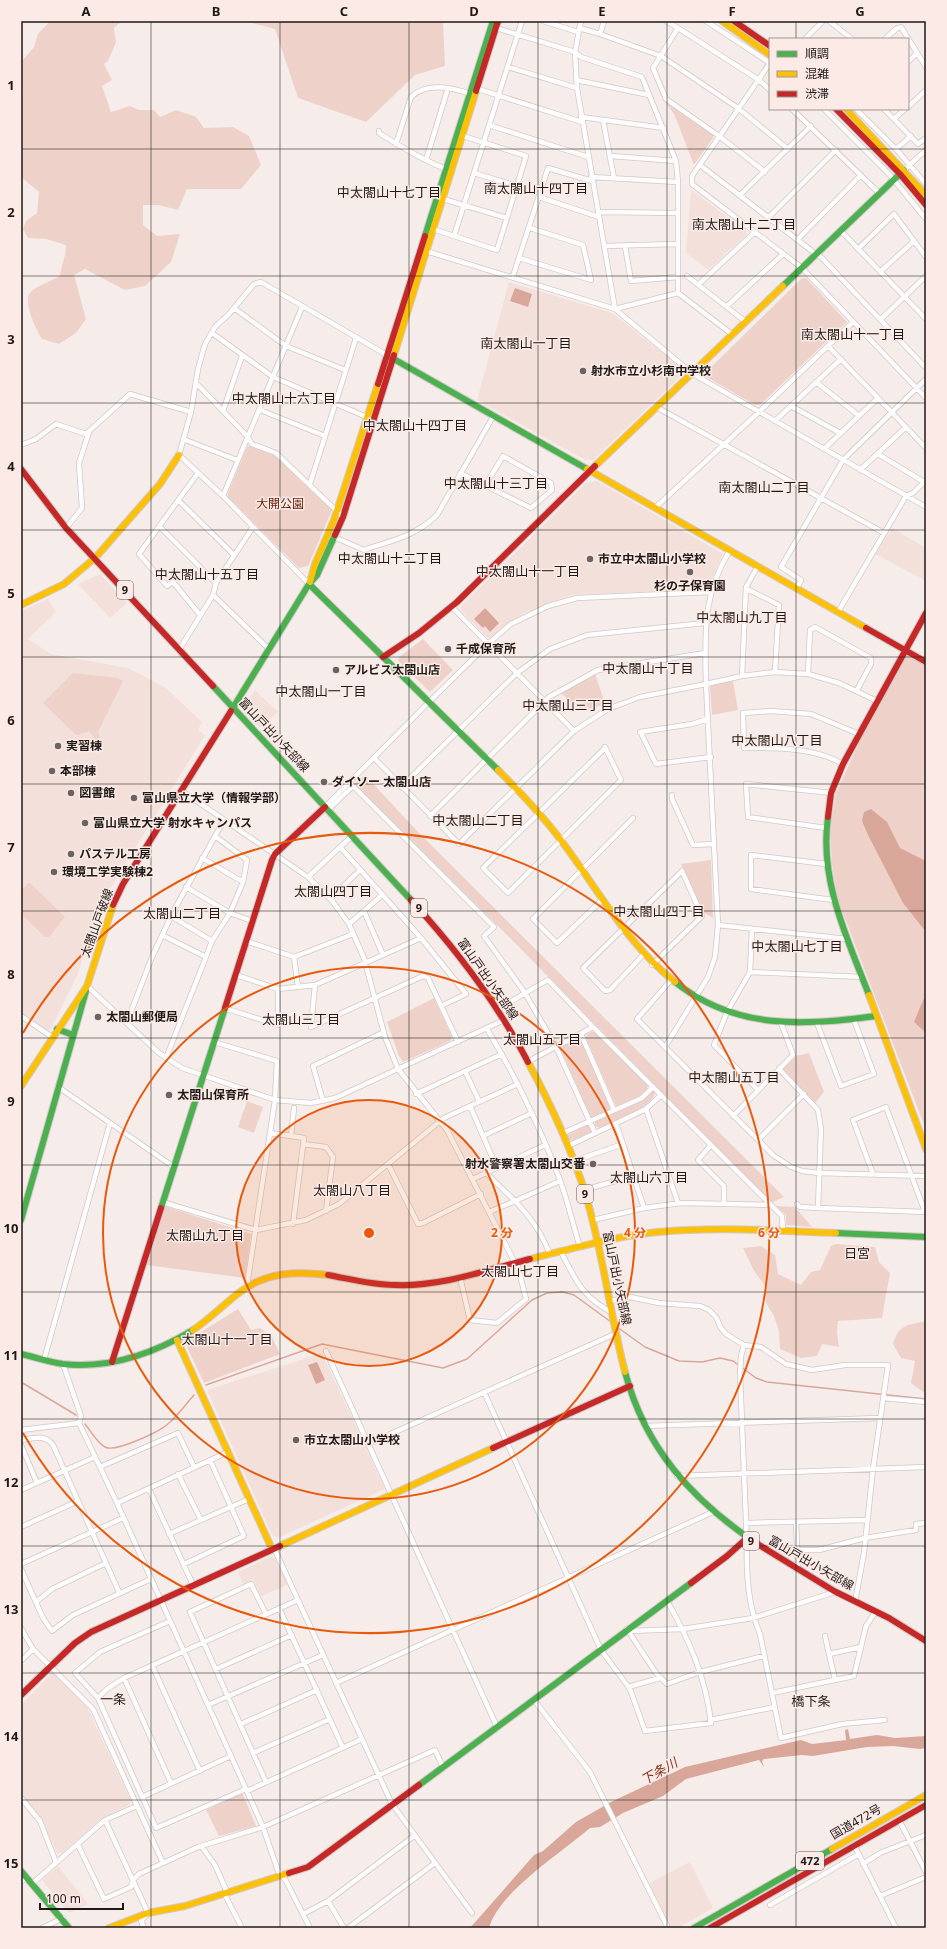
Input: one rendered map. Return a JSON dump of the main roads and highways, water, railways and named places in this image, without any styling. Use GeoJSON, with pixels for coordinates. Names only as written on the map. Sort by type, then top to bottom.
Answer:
{"type":"FeatureCollection","features":[{"type":"Feature","properties":{"kind":"main road"},"geometry":{"type":"LineString","coordinates":[[493,21],[446,169],[370,419],[338,512],[312,572],[310,584],[516,788],[539,813],[561,841],[623,929],[652,965],[670,981],[695,998],[727,1012],[753,1020],[782,1023],[817,1023],[854,1020],[876,1016]]}},
{"type":"Feature","properties":{"kind":"main road"},"geometry":{"type":"LineString","coordinates":[[390,356],[443,199],[498,21]]}},
{"type":"Feature","properties":{"kind":"main road"},"geometry":{"type":"LineString","coordinates":[[722,21],[769,54]]}},
{"type":"Feature","properties":{"kind":"main road"},"geometry":{"type":"LineString","coordinates":[[734,21],[769,45]]}},
{"type":"Feature","properties":{"kind":"main road"},"geometry":{"type":"LineString","coordinates":[[837,110],[926,195]]}},
{"type":"Feature","properties":{"kind":"main road"},"geometry":{"type":"LineString","coordinates":[[847,110],[902,172],[926,205]]}},
{"type":"Feature","properties":{"kind":"main road"},"geometry":{"type":"LineString","coordinates":[[383,657],[419,633],[452,606],[802,268],[814,253],[902,172]]}},
{"type":"Feature","properties":{"kind":"main road"},"geometry":{"type":"LineString","coordinates":[[390,356],[926,662]]}},
{"type":"Feature","properties":{"kind":"main road","name":"太閤山戸破線"},"geometry":{"type":"LineString","coordinates":[[21,1086],[57,1029],[87,986],[111,909],[123,884],[269,649],[317,575],[343,517],[370,419]]}},
{"type":"Feature","properties":{"kind":"main road"},"geometry":{"type":"LineString","coordinates":[[21,605],[64,584],[96,557],[160,484],[178,456]]}},
{"type":"Feature","properties":{"kind":"main road","name":"富山戸出小矢部線"},"geometry":{"type":"LineString","coordinates":[[21,469],[66,528],[96,557],[179,650],[436,927],[459,954],[504,1020],[529,1061],[574,1161],[593,1220],[630,1386],[645,1426],[667,1463],[677,1476],[713,1512],[746,1538],[835,1592],[876,1611],[926,1641]]}},
{"type":"Feature","properties":{"kind":"main road"},"geometry":{"type":"LineString","coordinates":[[925,616],[904,650],[843,764],[832,793],[826,828],[826,864],[833,900],[926,1149]]}},
{"type":"Feature","properties":{"kind":"main road"},"geometry":{"type":"LineString","coordinates":[[112,1362],[224,1008],[275,854],[326,808]]}},
{"type":"Feature","properties":{"kind":"main road"},"geometry":{"type":"LineString","coordinates":[[21,1220],[87,986]]}},
{"type":"Feature","properties":{"kind":"main road"},"geometry":{"type":"LineString","coordinates":[[57,1029],[73,1035]]}},
{"type":"Feature","properties":{"kind":"main road"},"geometry":{"type":"LineString","coordinates":[[21,1354],[63,1364],[90,1365],[137,1357],[177,1340],[213,1315],[247,1285],[274,1275],[298,1272],[396,1286],[428,1284],[598,1242],[656,1232],[692,1229],[783,1230],[926,1237]]}},
{"type":"Feature","properties":{"kind":"main road"},"geometry":{"type":"LineString","coordinates":[[177,1340],[249,1499],[273,1548]]}},
{"type":"Feature","properties":{"kind":"main road"},"geometry":{"type":"LineString","coordinates":[[21,1695],[74,1643],[91,1632],[193,1584],[630,1386]]}},
{"type":"Feature","properties":{"kind":"main road"},"geometry":{"type":"LineString","coordinates":[[109,1928],[148,1913],[185,1906],[308,1867],[727,1556],[746,1538]]}},
{"type":"Feature","properties":{"kind":"main road","name":"国道472号"},"geometry":{"type":"LineString","coordinates":[[694,1928],[926,1795]]}},
{"type":"Feature","properties":{"kind":"main road","name":"国道472号"},"geometry":{"type":"LineString","coordinates":[[710,1928],[926,1804]]}},
{"type":"Feature","properties":{"kind":"main road"},"geometry":{"type":"LineString","coordinates":[[21,1871],[63,1918],[69,1928]]}},
{"type":"Feature","properties":{"kind":"main road"},"geometry":{"type":"LineString","coordinates":[[721,1921],[725,1928]]}},
{"type":"Feature","properties":{"kind":"waterway"},"geometry":{"type":"LineString","coordinates":[[206,1385],[322,1344],[443,1368],[467,1359],[532,1300],[547,1293],[563,1292],[574,1295],[611,1322]]}},
{"type":"Feature","properties":{"kind":"waterway"},"geometry":{"type":"LineString","coordinates":[[617,1327],[645,1347],[679,1361],[702,1362],[720,1358],[733,1361],[756,1378],[767,1382],[926,1399]]}},
{"type":"Feature","properties":{"kind":"waterway"},"geometry":{"type":"LineString","coordinates":[[21,1382],[76,1415]]}},
{"type":"Feature","properties":{"kind":"waterway"},"geometry":{"type":"LineString","coordinates":[[85,1424],[96,1440],[102,1445],[110,1448],[118,1447],[148,1436],[164,1427],[176,1417],[194,1395]]}},
{"type":"Feature","properties":{"kind":"place","name":"射水市立小杉南中学校"},"geometry":{"type":"Point","coordinates":[583,371]}},
{"type":"Feature","properties":{"kind":"place","name":"市立中太閤山小学校"},"geometry":{"type":"Point","coordinates":[590,559]}},
{"type":"Feature","properties":{"kind":"place","name":"杉の子保育園"},"geometry":{"type":"Point","coordinates":[690,572]}},
{"type":"Feature","properties":{"kind":"place","name":"千成保育所"},"geometry":{"type":"Point","coordinates":[448,649]}},
{"type":"Feature","properties":{"kind":"place","name":"アルビス太閤山店"},"geometry":{"type":"Point","coordinates":[336,670]}},
{"type":"Feature","properties":{"kind":"place","name":"実習棟"},"geometry":{"type":"Point","coordinates":[58,746]}},
{"type":"Feature","properties":{"kind":"place","name":"本部棟"},"geometry":{"type":"Point","coordinates":[52,771]}},
{"type":"Feature","properties":{"kind":"place","name":"ダイソー 太閤山店"},"geometry":{"type":"Point","coordinates":[324,782]}},
{"type":"Feature","properties":{"kind":"place","name":"図書館"},"geometry":{"type":"Point","coordinates":[71,793]}},
{"type":"Feature","properties":{"kind":"place","name":"富山県立大学（情報学部）"},"geometry":{"type":"Point","coordinates":[134,798]}},
{"type":"Feature","properties":{"kind":"place","name":"富山県立大学 射水キャンパス"},"geometry":{"type":"Point","coordinates":[85,823]}},
{"type":"Feature","properties":{"kind":"place","name":"パステル工房"},"geometry":{"type":"Point","coordinates":[71,854]}},
{"type":"Feature","properties":{"kind":"place","name":"環境工学実験棟2"},"geometry":{"type":"Point","coordinates":[54,872]}},
{"type":"Feature","properties":{"kind":"place","name":"太閤山郵便局"},"geometry":{"type":"Point","coordinates":[98,1017]}},
{"type":"Feature","properties":{"kind":"place","name":"太閤山保育所"},"geometry":{"type":"Point","coordinates":[169,1095]}},
{"type":"Feature","properties":{"kind":"place","name":"射水警察署太閤山交番"},"geometry":{"type":"Point","coordinates":[593,1164]}},
{"type":"Feature","properties":{"kind":"place","name":"市立太閤山小学校"},"geometry":{"type":"Point","coordinates":[296,1440]}},
{"type":"Feature","properties":{"kind":"district","name":"南太閤山十四丁目"},"geometry":{"type":"Point","coordinates":[536,188]}},
{"type":"Feature","properties":{"kind":"district","name":"中太閤山十七丁目"},"geometry":{"type":"Point","coordinates":[389,192]}},
{"type":"Feature","properties":{"kind":"district","name":"南太閤山十二丁目"},"geometry":{"type":"Point","coordinates":[744,224]}},
{"type":"Feature","properties":{"kind":"district","name":"南太閤山十一丁目"},"geometry":{"type":"Point","coordinates":[853,334]}},
{"type":"Feature","properties":{"kind":"district","name":"南太閤山一丁目"},"geometry":{"type":"Point","coordinates":[526,343]}},
{"type":"Feature","properties":{"kind":"district","name":"中太閤山十六丁目"},"geometry":{"type":"Point","coordinates":[284,398]}},
{"type":"Feature","properties":{"kind":"district","name":"中太閤山十四丁目"},"geometry":{"type":"Point","coordinates":[415,425]}},
{"type":"Feature","properties":{"kind":"district","name":"中太閤山十三丁目"},"geometry":{"type":"Point","coordinates":[496,483]}},
{"type":"Feature","properties":{"kind":"district","name":"南太閤山二丁目"},"geometry":{"type":"Point","coordinates":[764,487]}},
{"type":"Feature","properties":{"kind":"district","name":"中太閤山十二丁目"},"geometry":{"type":"Point","coordinates":[390,558]}},
{"type":"Feature","properties":{"kind":"district","name":"中太閤山十一丁目"},"geometry":{"type":"Point","coordinates":[528,571]}},
{"type":"Feature","properties":{"kind":"district","name":"中太閤山十五丁目"},"geometry":{"type":"Point","coordinates":[207,574]}},
{"type":"Feature","properties":{"kind":"district","name":"中太閤山九丁目"},"geometry":{"type":"Point","coordinates":[742,617]}},
{"type":"Feature","properties":{"kind":"district","name":"中太閤山十丁目"},"geometry":{"type":"Point","coordinates":[648,668]}},
{"type":"Feature","properties":{"kind":"district","name":"中太閤山一丁目"},"geometry":{"type":"Point","coordinates":[321,691]}},
{"type":"Feature","properties":{"kind":"district","name":"中太閤山三丁目"},"geometry":{"type":"Point","coordinates":[568,705]}},
{"type":"Feature","properties":{"kind":"district","name":"中太閤山八丁目"},"geometry":{"type":"Point","coordinates":[777,740]}},
{"type":"Feature","properties":{"kind":"district","name":"中太閤山二丁目"},"geometry":{"type":"Point","coordinates":[478,820]}},
{"type":"Feature","properties":{"kind":"district","name":"太閤山四丁目"},"geometry":{"type":"Point","coordinates":[333,891]}},
{"type":"Feature","properties":{"kind":"district","name":"中太閤山四丁目"},"geometry":{"type":"Point","coordinates":[659,911]}},
{"type":"Feature","properties":{"kind":"district","name":"太閤山二丁目"},"geometry":{"type":"Point","coordinates":[182,913]}},
{"type":"Feature","properties":{"kind":"district","name":"中太閤山七丁目"},"geometry":{"type":"Point","coordinates":[797,946]}},
{"type":"Feature","properties":{"kind":"district","name":"太閤山三丁目"},"geometry":{"type":"Point","coordinates":[301,1019]}},
{"type":"Feature","properties":{"kind":"district","name":"太閤山五丁目"},"geometry":{"type":"Point","coordinates":[542,1039]}},
{"type":"Feature","properties":{"kind":"district","name":"中太閤山五丁目"},"geometry":{"type":"Point","coordinates":[734,1077]}},
{"type":"Feature","properties":{"kind":"district","name":"太閤山六丁目"},"geometry":{"type":"Point","coordinates":[649,1177]}},
{"type":"Feature","properties":{"kind":"district","name":"太閤山八丁目"},"geometry":{"type":"Point","coordinates":[352,1190]}},
{"type":"Feature","properties":{"kind":"district","name":"太閤山九丁目"},"geometry":{"type":"Point","coordinates":[205,1235]}},
{"type":"Feature","properties":{"kind":"district","name":"日宮"},"geometry":{"type":"Point","coordinates":[857,1253]}},
{"type":"Feature","properties":{"kind":"district","name":"太閤山七丁目"},"geometry":{"type":"Point","coordinates":[520,1271]}},
{"type":"Feature","properties":{"kind":"district","name":"太閤山十一丁目"},"geometry":{"type":"Point","coordinates":[227,1339]}},
{"type":"Feature","properties":{"kind":"district","name":"一条"},"geometry":{"type":"Point","coordinates":[113,1699]}},
{"type":"Feature","properties":{"kind":"district","name":"橋下条"},"geometry":{"type":"Point","coordinates":[811,1701]}},
{"type":"Feature","properties":{"kind":"park label","name":"大開公園"},"geometry":{"type":"Point","coordinates":[280,504]}},
{"type":"Feature","properties":{"kind":"water label","name":"下条川"},"geometry":{"type":"Point","coordinates":[659,1771]}}]}
